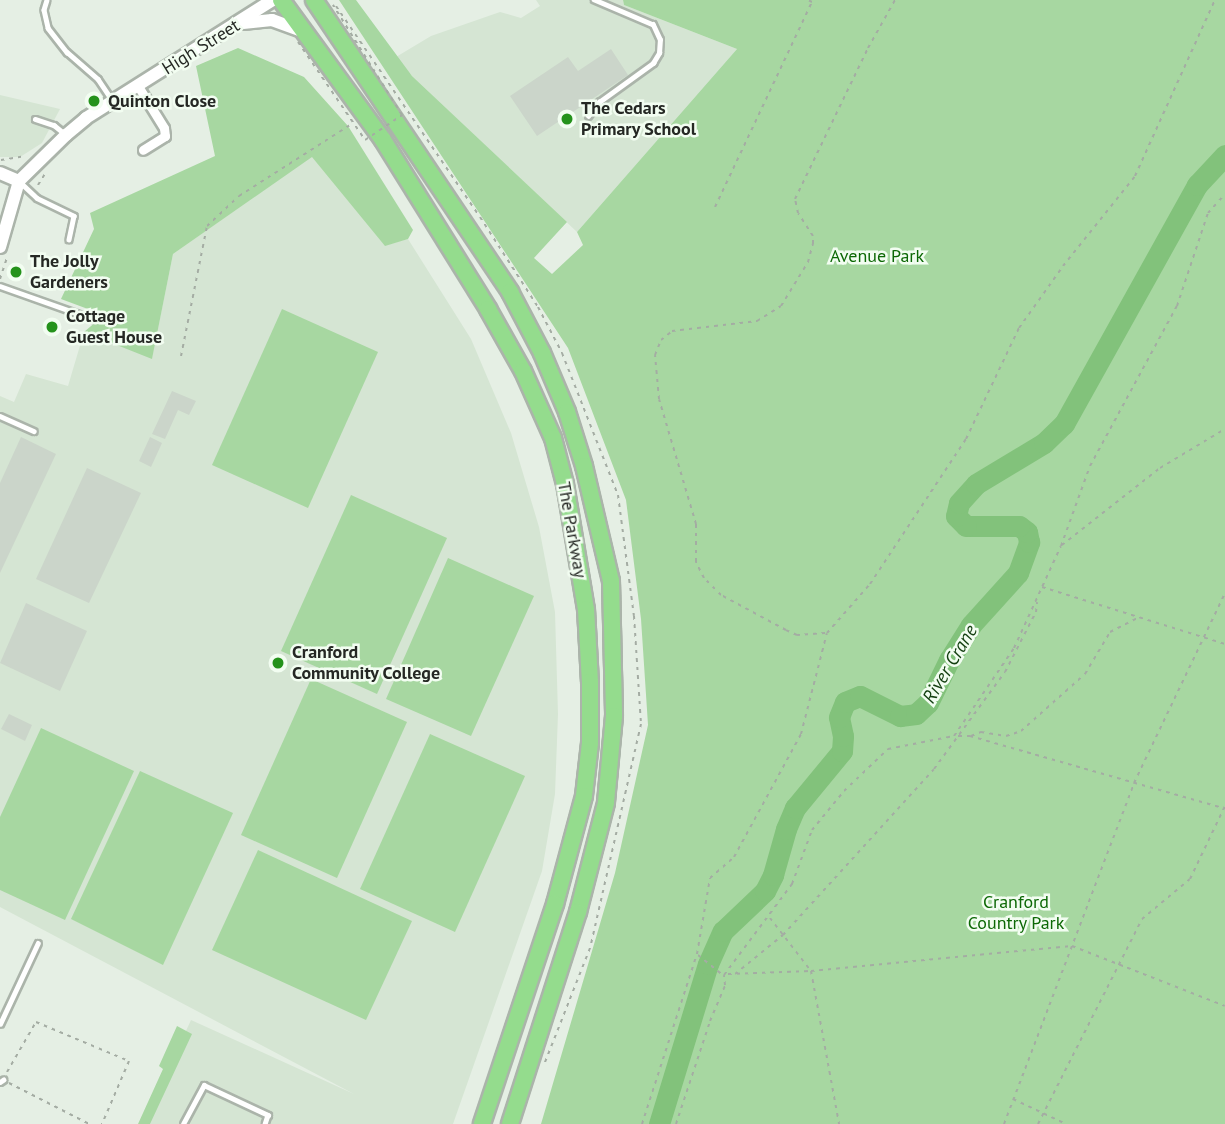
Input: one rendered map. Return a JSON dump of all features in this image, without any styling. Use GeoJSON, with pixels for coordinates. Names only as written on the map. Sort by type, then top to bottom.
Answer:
{"type":"FeatureCollection","features":[{"type":"Feature","properties":{"kind":"highway","name":"The Parkway"},"geometry":{"type":"LineString","coordinates":[[281,0],[302,37],[390,152],[488,309],[523,371],[553,438],[565,484],[586,609],[590,730],[583,796],[555,904],[482,1124]]}},
{"type":"Feature","properties":{"kind":"highway","name":"The Parkway"},"geometry":{"type":"LineString","coordinates":[[314,0],[503,281],[542,353],[567,412],[584,466],[611,581],[614,716],[606,803],[578,912],[510,1124]]}},
{"type":"Feature","properties":{"kind":"street","name":"High Street"},"geometry":{"type":"LineString","coordinates":[[0,247],[19,181],[66,135],[112,101],[273,0]]}},
{"type":"Feature","properties":{"kind":"street"},"geometry":{"type":"LineString","coordinates":[[240,23],[272,20],[302,37]]}},
{"type":"Feature","properties":{"kind":"street"},"geometry":{"type":"LineString","coordinates":[[138,86],[164,128],[165,136],[143,150]]}},
{"type":"Feature","properties":{"kind":"street"},"geometry":{"type":"LineString","coordinates":[[0,173],[19,181]]}},
{"type":"Feature","properties":{"kind":"lane"},"geometry":{"type":"LineString","coordinates":[[47,0],[44,10],[48,29],[67,52],[98,79],[112,101]]}},
{"type":"Feature","properties":{"kind":"lane"},"geometry":{"type":"LineString","coordinates":[[588,116],[599,102],[653,63],[659,53],[660,40],[653,25],[594,0]]}},
{"type":"Feature","properties":{"kind":"lane"},"geometry":{"type":"LineString","coordinates":[[35,119],[54,125],[66,135]]}},
{"type":"Feature","properties":{"kind":"lane"},"geometry":{"type":"LineString","coordinates":[[19,181],[33,194],[74,216],[69,239]]}},
{"type":"Feature","properties":{"kind":"lane"},"geometry":{"type":"LineString","coordinates":[[0,286],[93,319]]}},
{"type":"Feature","properties":{"kind":"lane"},"geometry":{"type":"LineString","coordinates":[[0,416],[34,431]]}},
{"type":"Feature","properties":{"kind":"lane"},"geometry":{"type":"LineString","coordinates":[[0,1024],[38,943]]}},
{"type":"Feature","properties":{"kind":"lane"},"geometry":{"type":"LineString","coordinates":[[183,1124],[204,1085],[268,1115],[265,1124]]}},
{"type":"Feature","properties":{"kind":"path"},"geometry":{"type":"LineString","coordinates":[[302,37],[365,140],[402,115],[330,0]]}},
{"type":"Feature","properties":{"kind":"path"},"geometry":{"type":"LineString","coordinates":[[715,207],[812,2],[808,0]]}},
{"type":"Feature","properties":{"kind":"path"},"geometry":{"type":"LineString","coordinates":[[827,633],[812,636],[786,631],[721,595],[704,578],[696,562],[696,523],[659,399],[655,355],[661,340],[673,331],[757,321],[781,306],[808,262],[813,243],[813,236],[798,213],[795,199],[868,48],[895,0]]}},
{"type":"Feature","properties":{"kind":"path"},"geometry":{"type":"LineString","coordinates":[[642,1124],[697,954],[710,878],[734,858],[801,734],[827,633],[870,584],[966,439],[1020,328],[1063,266],[1135,176],[1215,0]]}},
{"type":"Feature","properties":{"kind":"path"},"geometry":{"type":"LineString","coordinates":[[333,5],[480,217],[538,307],[562,353],[618,495],[634,616],[641,724],[590,948],[541,1074]]}},
{"type":"Feature","properties":{"kind":"path"},"geometry":{"type":"LineString","coordinates":[[181,356],[207,226],[239,196],[354,122]]}},
{"type":"Feature","properties":{"kind":"path"},"geometry":{"type":"LineString","coordinates":[[0,160],[16,160],[30,154]]}},
{"type":"Feature","properties":{"kind":"path"},"geometry":{"type":"LineString","coordinates":[[33,194],[49,168]]}},
{"type":"Feature","properties":{"kind":"path"},"geometry":{"type":"LineString","coordinates":[[735,975],[783,935],[934,769],[1014,648],[1061,546],[1090,466],[1177,306],[1208,213],[1225,194]]}},
{"type":"Feature","properties":{"kind":"path"},"geometry":{"type":"LineString","coordinates":[[1061,546],[1160,468],[1225,429]]}},
{"type":"Feature","properties":{"kind":"path"},"geometry":{"type":"LineString","coordinates":[[1042,587],[1225,644]]}},
{"type":"Feature","properties":{"kind":"path"},"geometry":{"type":"LineString","coordinates":[[1004,1124],[1135,783],[1225,593]]}},
{"type":"Feature","properties":{"kind":"path"},"geometry":{"type":"LineString","coordinates":[[956,736],[1005,671],[1035,612],[1038,597]]}},
{"type":"Feature","properties":{"kind":"path"},"geometry":{"type":"LineString","coordinates":[[970,736],[981,732],[1006,736],[1021,731],[1085,674],[1110,632],[1137,618]]}},
{"type":"Feature","properties":{"kind":"path"},"geometry":{"type":"LineString","coordinates":[[676,1124],[710,1021],[725,985],[725,974],[792,884],[812,830],[844,791],[888,750],[956,736],[970,736],[1225,808],[1190,879],[1142,919],[1038,1124]]}},
{"type":"Feature","properties":{"kind":"path"},"geometry":{"type":"LineString","coordinates":[[769,917],[811,971],[839,1124]]}},
{"type":"Feature","properties":{"kind":"path"},"geometry":{"type":"LineString","coordinates":[[697,954],[717,973],[735,975],[811,971],[1072,946],[1225,1006]]}},
{"type":"Feature","properties":{"kind":"path"},"geometry":{"type":"LineString","coordinates":[[89,1124],[1,1081],[36,1023],[129,1061],[102,1124]]}},
{"type":"Feature","properties":{"kind":"path"},"geometry":{"type":"LineString","coordinates":[[1013,1099],[1066,1124]]}},
{"type":"Feature","properties":{"kind":"shaded area","name":"The Cedars Primary School"},"geometry":{"type":"Polygon","coordinates":[[[536,0],[623,0],[624,5],[737,49],[577,232],[412,76],[396,57],[431,36],[500,12],[521,18],[540,6],[536,0]]]}},
{"type":"Feature","properties":{"kind":"shaded area"},"geometry":{"type":"Polygon","coordinates":[[[0,95],[60,109],[42,143],[20,157],[0,157],[0,95]]]}},
{"type":"Feature","properties":{"kind":"shaded area","name":"Cranford Community College"},"geometry":{"type":"Polygon","coordinates":[[[312,156],[385,245],[408,239],[471,339],[511,433],[539,527],[555,612],[558,714],[555,794],[542,871],[453,1124],[143,1124],[191,1020],[354,1094],[0,907],[0,396],[14,402],[26,374],[68,386],[84,332],[152,358],[173,254],[312,156]]]}},
{"type":"Feature","properties":{"kind":"green space"},"geometry":{"type":"Polygon","coordinates":[[[339,0],[356,0],[412,76],[567,222],[534,258],[552,274],[583,245],[577,232],[737,49],[624,5],[623,0],[1225,0],[1225,1124],[541,1124],[615,873],[648,725],[641,619],[626,500],[568,348],[339,0]]]}},
{"type":"Feature","properties":{"kind":"green space"},"geometry":{"type":"Polygon","coordinates":[[[238,48],[304,77],[348,126],[413,230],[408,239],[385,246],[312,157],[173,254],[152,359],[84,332],[104,315],[61,299],[94,229],[90,213],[215,156],[196,66],[238,48]]]}},
{"type":"Feature","properties":{"kind":"green space"},"geometry":{"type":"Polygon","coordinates":[[[282,309],[378,352],[308,508],[212,465],[282,309]]]}},
{"type":"Feature","properties":{"kind":"green space"},"geometry":{"type":"Polygon","coordinates":[[[351,495],[447,538],[377,694],[281,651],[351,495]]]}},
{"type":"Feature","properties":{"kind":"green space"},"geometry":{"type":"Polygon","coordinates":[[[448,558],[534,596],[471,736],[386,699],[448,558]]]}},
{"type":"Feature","properties":{"kind":"green space"},"geometry":{"type":"Polygon","coordinates":[[[311,679],[407,722],[337,878],[241,835],[311,679]]]}},
{"type":"Feature","properties":{"kind":"green space"},"geometry":{"type":"Polygon","coordinates":[[[41,728],[134,771],[65,920],[0,890],[0,817],[41,728]]]}},
{"type":"Feature","properties":{"kind":"green space"},"geometry":{"type":"Polygon","coordinates":[[[430,734],[525,776],[455,932],[360,889],[430,734]]]}},
{"type":"Feature","properties":{"kind":"green space"},"geometry":{"type":"Polygon","coordinates":[[[140,771],[233,813],[163,965],[71,919],[140,771]]]}},
{"type":"Feature","properties":{"kind":"green space"},"geometry":{"type":"Polygon","coordinates":[[[258,850],[412,921],[366,1020],[212,950],[258,850]]]}},
{"type":"Feature","properties":{"kind":"green space"},"geometry":{"type":"Polygon","coordinates":[[[177,1026],[192,1034],[150,1124],[138,1124],[163,1069],[159,1066],[177,1026]]]}},
{"type":"Feature","properties":{"kind":"building"},"geometry":{"type":"Polygon","coordinates":[[[611,49],[628,75],[537,136],[510,96],[568,57],[578,71],[611,49]]]}},
{"type":"Feature","properties":{"kind":"building"},"geometry":{"type":"Polygon","coordinates":[[[172,391],[196,401],[189,415],[178,410],[165,439],[152,434],[172,391]]]}},
{"type":"Feature","properties":{"kind":"building"},"geometry":{"type":"Polygon","coordinates":[[[21,437],[56,454],[0,573],[0,483],[21,437]]]}},
{"type":"Feature","properties":{"kind":"building"},"geometry":{"type":"Polygon","coordinates":[[[150,437],[162,443],[151,467],[139,461],[150,437]]]}},
{"type":"Feature","properties":{"kind":"building"},"geometry":{"type":"Polygon","coordinates":[[[87,468],[141,493],[89,603],[36,579],[87,468]]]}},
{"type":"Feature","properties":{"kind":"building"},"geometry":{"type":"Polygon","coordinates":[[[26,603],[87,631],[60,691],[0,663],[26,603]]]}},
{"type":"Feature","properties":{"kind":"building"},"geometry":{"type":"Polygon","coordinates":[[[9,714],[32,725],[25,741],[1,729],[9,714]]]}},
{"type":"Feature","properties":{"kind":"waterway","name":"River Crane"},"geometry":{"type":"LineString","coordinates":[[659,1124],[708,964],[723,931],[765,891],[795,808],[842,751],[843,736],[839,717],[845,702],[860,696],[900,716],[916,714],[928,703],[949,660],[971,625],[1018,573],[1029,542],[1027,532],[1019,526],[966,526],[956,516],[959,503],[976,484],[1044,443],[1064,424],[1197,185],[1225,155]]}},
{"type":"Feature","properties":{"kind":"place","name":"Quinton Close"},"geometry":{"type":"Point","coordinates":[94,101]}},
{"type":"Feature","properties":{"kind":"place","name":"The Cedars Primary School"},"geometry":{"type":"Point","coordinates":[567,119]}},
{"type":"Feature","properties":{"kind":"place","name":"The Jolly Gardeners"},"geometry":{"type":"Point","coordinates":[16,272]}},
{"type":"Feature","properties":{"kind":"place","name":"Cottage Guest House"},"geometry":{"type":"Point","coordinates":[52,327]}},
{"type":"Feature","properties":{"kind":"place","name":"Cranford Community College"},"geometry":{"type":"Point","coordinates":[278,663]}},
{"type":"Feature","properties":{"kind":"park label","name":"Avenue Park"},"geometry":{"type":"Point","coordinates":[877,256]}},
{"type":"Feature","properties":{"kind":"park label","name":"Cranford Country Park"},"geometry":{"type":"Point","coordinates":[1016,913]}}]}
